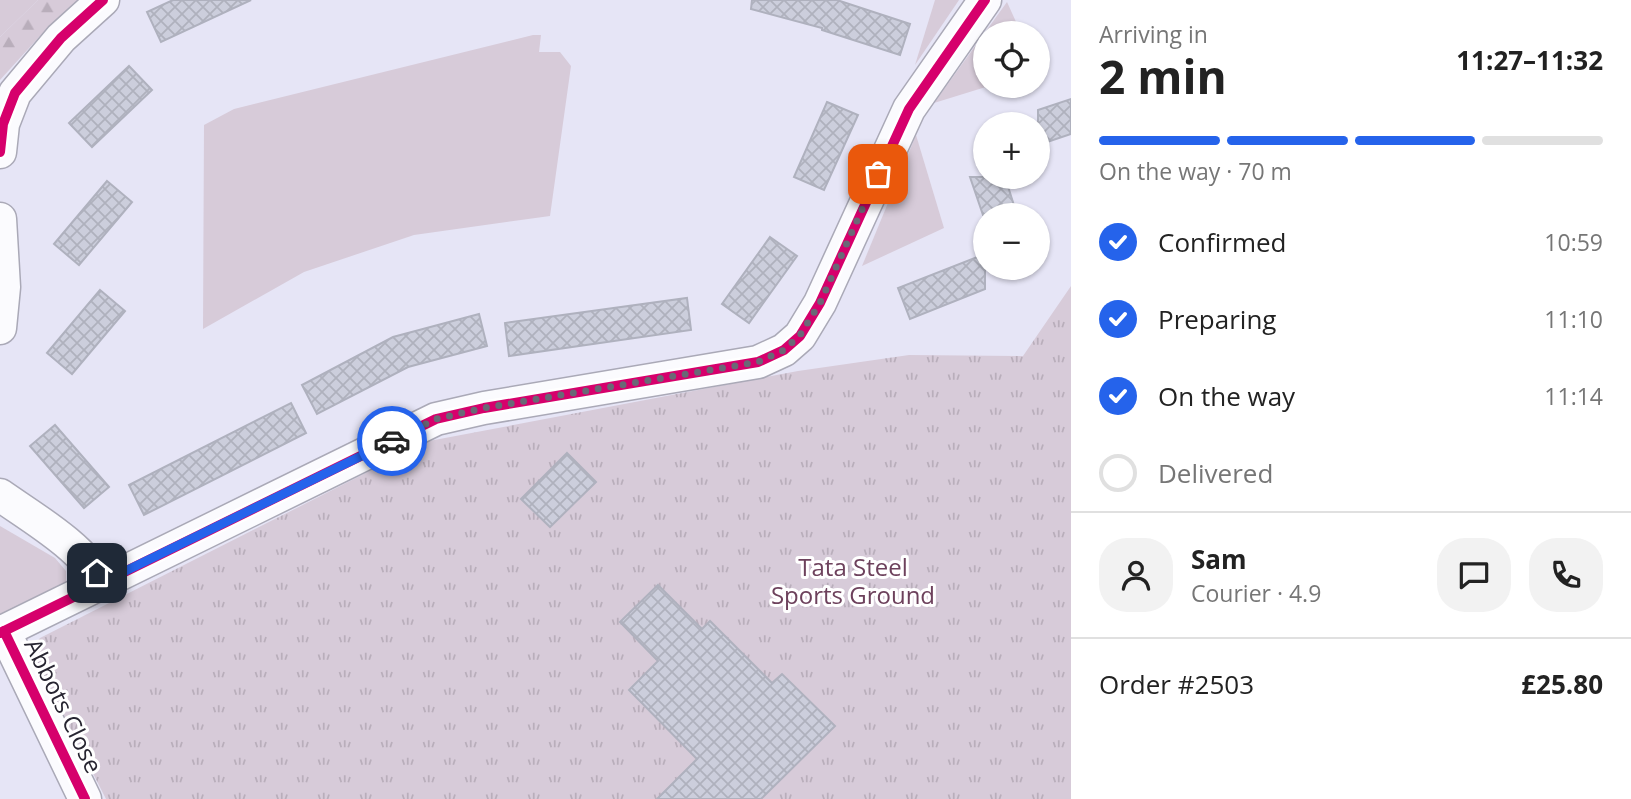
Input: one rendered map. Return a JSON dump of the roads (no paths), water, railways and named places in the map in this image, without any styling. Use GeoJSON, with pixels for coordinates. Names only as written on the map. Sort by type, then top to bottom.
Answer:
{"type":"FeatureCollection","features":[{"type":"Feature","properties":{"kind":"street"},"geometry":{"type":"LineString","coordinates":[[0,152],[3,124],[15,93],[61,38],[103,0]]}},
{"type":"Feature","properties":{"kind":"street","name":"Abbots Close"},"geometry":{"type":"LineString","coordinates":[[85,799],[2,632],[436,419],[484,408],[758,362],[784,350],[800,335],[820,303],[909,109],[985,0]]}},
{"type":"Feature","properties":{"kind":"street"},"geometry":{"type":"LineString","coordinates":[[0,219],[4,287],[0,328]]}},
{"type":"Feature","properties":{"kind":"street"},"geometry":{"type":"LineString","coordinates":[[0,495],[79,554],[97,573],[101,583]]}},
{"type":"Feature","properties":{"kind":"park label","name":"Tata Steel Sports Ground"},"geometry":{"type":"Point","coordinates":[853,582]}}]}
